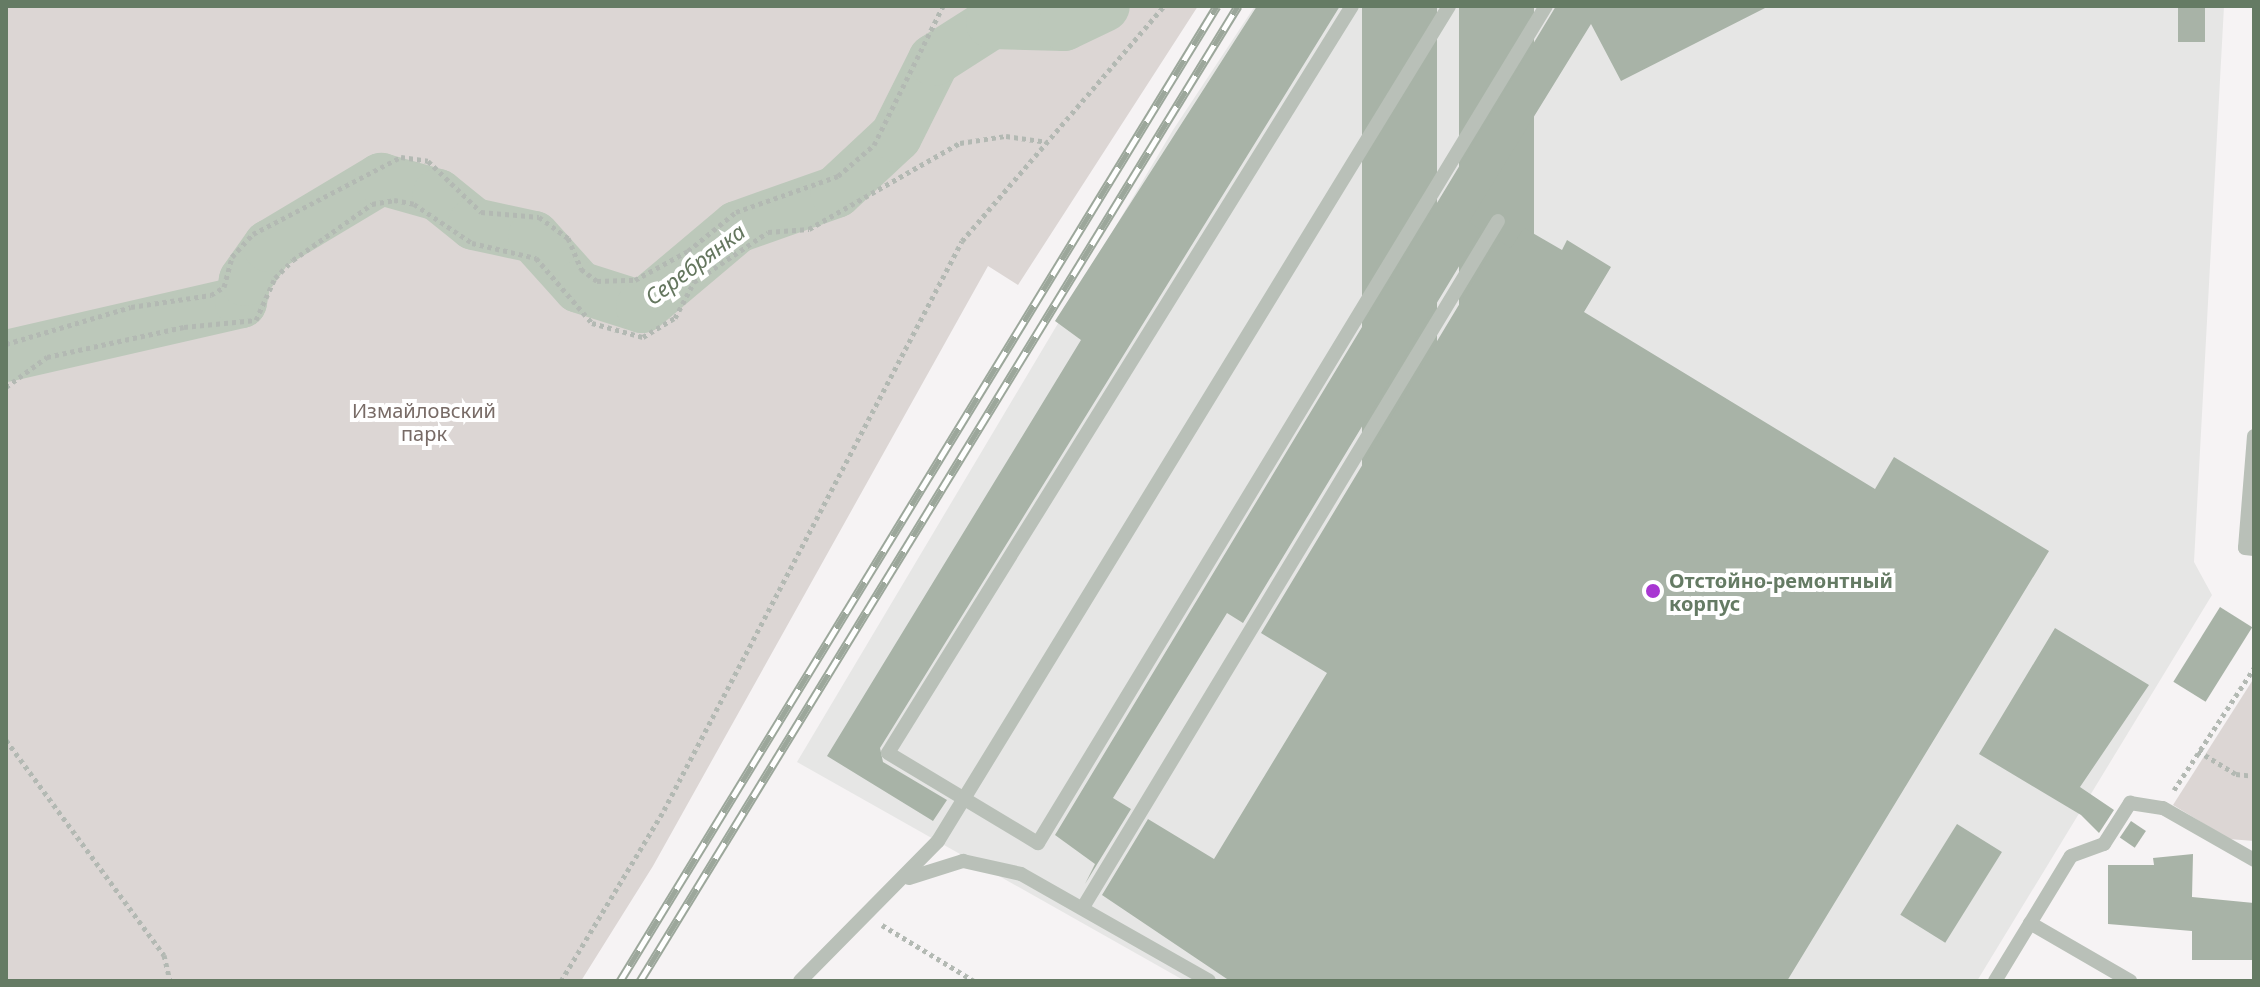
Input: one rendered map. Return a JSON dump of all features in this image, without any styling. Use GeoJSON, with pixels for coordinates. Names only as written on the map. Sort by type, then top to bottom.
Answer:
{"type":"FeatureCollection","features":[{"type":"Feature","properties":{"kind":"lane"},"geometry":{"type":"LineString","coordinates":[[1352,6],[888,753],[1038,843],[1546,6]]}},
{"type":"Feature","properties":{"kind":"lane"},"geometry":{"type":"LineString","coordinates":[[800,981],[863,914],[909,878],[963,799],[1449,6]]}},
{"type":"Feature","properties":{"kind":"lane"},"geometry":{"type":"LineString","coordinates":[[1085,904],[1498,221]]}},
{"type":"Feature","properties":{"kind":"lane"},"geometry":{"type":"LineString","coordinates":[[2254,436],[2245,548],[2254,549]]}},
{"type":"Feature","properties":{"kind":"lane"},"geometry":{"type":"LineString","coordinates":[[1995,981],[2071,856],[2104,844],[2130,803],[2163,808],[2254,860]]}},
{"type":"Feature","properties":{"kind":"lane"},"geometry":{"type":"LineString","coordinates":[[909,878],[963,861],[1021,874],[1085,904],[1209,981]]}},
{"type":"Feature","properties":{"kind":"lane"},"geometry":{"type":"LineString","coordinates":[[2030,923],[2130,981]]}},
{"type":"Feature","properties":{"kind":"path"},"geometry":{"type":"LineString","coordinates":[[6,344],[145,303],[211,295],[224,287],[232,257],[253,234],[401,157],[428,161],[481,212],[539,217],[568,238],[581,269],[597,281],[635,280],[688,251],[736,212],[838,176],[874,145],[943,6]]}},
{"type":"Feature","properties":{"kind":"path"},"geometry":{"type":"LineString","coordinates":[[561,981],[664,810],[962,241],[1164,6]]}},
{"type":"Feature","properties":{"kind":"path"},"geometry":{"type":"LineString","coordinates":[[6,387],[47,357],[184,327],[256,320],[275,278],[293,260],[372,204],[394,200],[414,204],[472,243],[536,258],[592,323],[643,337],[675,318],[694,282],[768,232],[809,229],[960,143],[1006,136],[1048,142]]}},
{"type":"Feature","properties":{"kind":"path"},"geometry":{"type":"LineString","coordinates":[[2163,808],[2254,668]]}},
{"type":"Feature","properties":{"kind":"path"},"geometry":{"type":"LineString","coordinates":[[6,740],[164,955],[170,981]]}},
{"type":"Feature","properties":{"kind":"path"},"geometry":{"type":"LineString","coordinates":[[2198,751],[2236,774],[2254,776]]}},
{"type":"Feature","properties":{"kind":"path"},"geometry":{"type":"LineString","coordinates":[[863,914],[974,981]]}},
{"type":"Feature","properties":{"kind":"shaded area"},"geometry":{"type":"Polygon","coordinates":[[[1255,6],[2224,6],[2194,562],[2212,595],[1977,981],[1185,981],[797,762],[1173,130],[1255,6]]]}},
{"type":"Feature","properties":{"kind":"green space","name":"Измайловский парк"},"geometry":{"type":"Polygon","coordinates":[[[6,6],[1198,6],[1018,285],[988,266],[653,866],[581,981],[6,981],[6,6]]]}},
{"type":"Feature","properties":{"kind":"green space"},"geometry":{"type":"Polygon","coordinates":[[[2254,678],[2254,841],[2229,839],[2173,805],[2254,678]]]}},
{"type":"Feature","properties":{"kind":"building"},"geometry":{"type":"Polygon","coordinates":[[[1257,6],[1340,6],[880,748],[883,762],[947,800],[933,821],[827,756],[1081,340],[1055,321],[1257,6]]]}},
{"type":"Feature","properties":{"kind":"building"},"geometry":{"type":"Polygon","coordinates":[[[1362,6],[1437,6],[1437,881],[1362,881],[1362,6]]]}},
{"type":"Feature","properties":{"kind":"building"},"geometry":{"type":"Polygon","coordinates":[[[1459,6],[1534,6],[1534,924],[1459,924],[1459,6]]]}},
{"type":"Feature","properties":{"kind":"building"},"geometry":{"type":"Polygon","coordinates":[[[1556,6],[1769,6],[1621,81],[1591,24],[1469,222],[1481,230],[1243,623],[1227,613],[1113,798],[1131,809],[1085,884],[1095,864],[1055,835],[1556,6]]]}},
{"type":"Feature","properties":{"kind":"building"},"geometry":{"type":"Polygon","coordinates":[[[2178,6],[2205,6],[2205,42],[2178,42],[2178,6]]]}},
{"type":"Feature","properties":{"kind":"building","name":"Отстойно-ремонтный корпус"},"geometry":{"type":"Polygon","coordinates":[[[1524,228],[1562,250],[1567,240],[1611,267],[1584,312],[1875,489],[1894,457],[2049,551],[1787,981],[1230,981],[1102,895],[1148,819],[1214,859],[1327,673],[1261,633],[1498,240],[1511,248],[1524,228]]]}},
{"type":"Feature","properties":{"kind":"building"},"geometry":{"type":"Polygon","coordinates":[[[2220,607],[2252,627],[2206,702],[2173,682],[2220,607]]]}},
{"type":"Feature","properties":{"kind":"building"},"geometry":{"type":"Polygon","coordinates":[[[2055,628],[2149,685],[2080,787],[2114,810],[2099,833],[2081,815],[1979,754],[2055,628]]]}},
{"type":"Feature","properties":{"kind":"building"},"geometry":{"type":"Polygon","coordinates":[[[2131,821],[2146,831],[2135,848],[2120,838],[2131,821]]]}},
{"type":"Feature","properties":{"kind":"building"},"geometry":{"type":"Polygon","coordinates":[[[1957,824],[2002,852],[1945,943],[1900,915],[1957,824]]]}},
{"type":"Feature","properties":{"kind":"building"},"geometry":{"type":"Polygon","coordinates":[[[2193,854],[2192,897],[2254,903],[2254,960],[2192,960],[2192,931],[2108,924],[2108,865],[2154,865],[2153,858],[2193,854]]]}},
{"type":"Feature","properties":{"kind":"waterway","name":"Серебрянка"},"geometry":{"type":"LineString","coordinates":[[6,356],[241,302],[245,280],[269,246],[381,179],[438,195],[474,224],[534,237],[579,287],[642,307],[737,227],[836,192],[896,136],[934,60],[992,23],[1064,25],[1104,6]]}},
{"type":"Feature","properties":{"kind":"railway"},"geometry":{"type":"LineString","coordinates":[[620,981],[1217,6]]}},
{"type":"Feature","properties":{"kind":"railway"},"geometry":{"type":"LineString","coordinates":[[640,981],[1238,6]]}},
{"type":"Feature","properties":{"kind":"place","name":"Отстойно-ремонтный корпус"},"geometry":{"type":"Point","coordinates":[1653,591]}}]}
